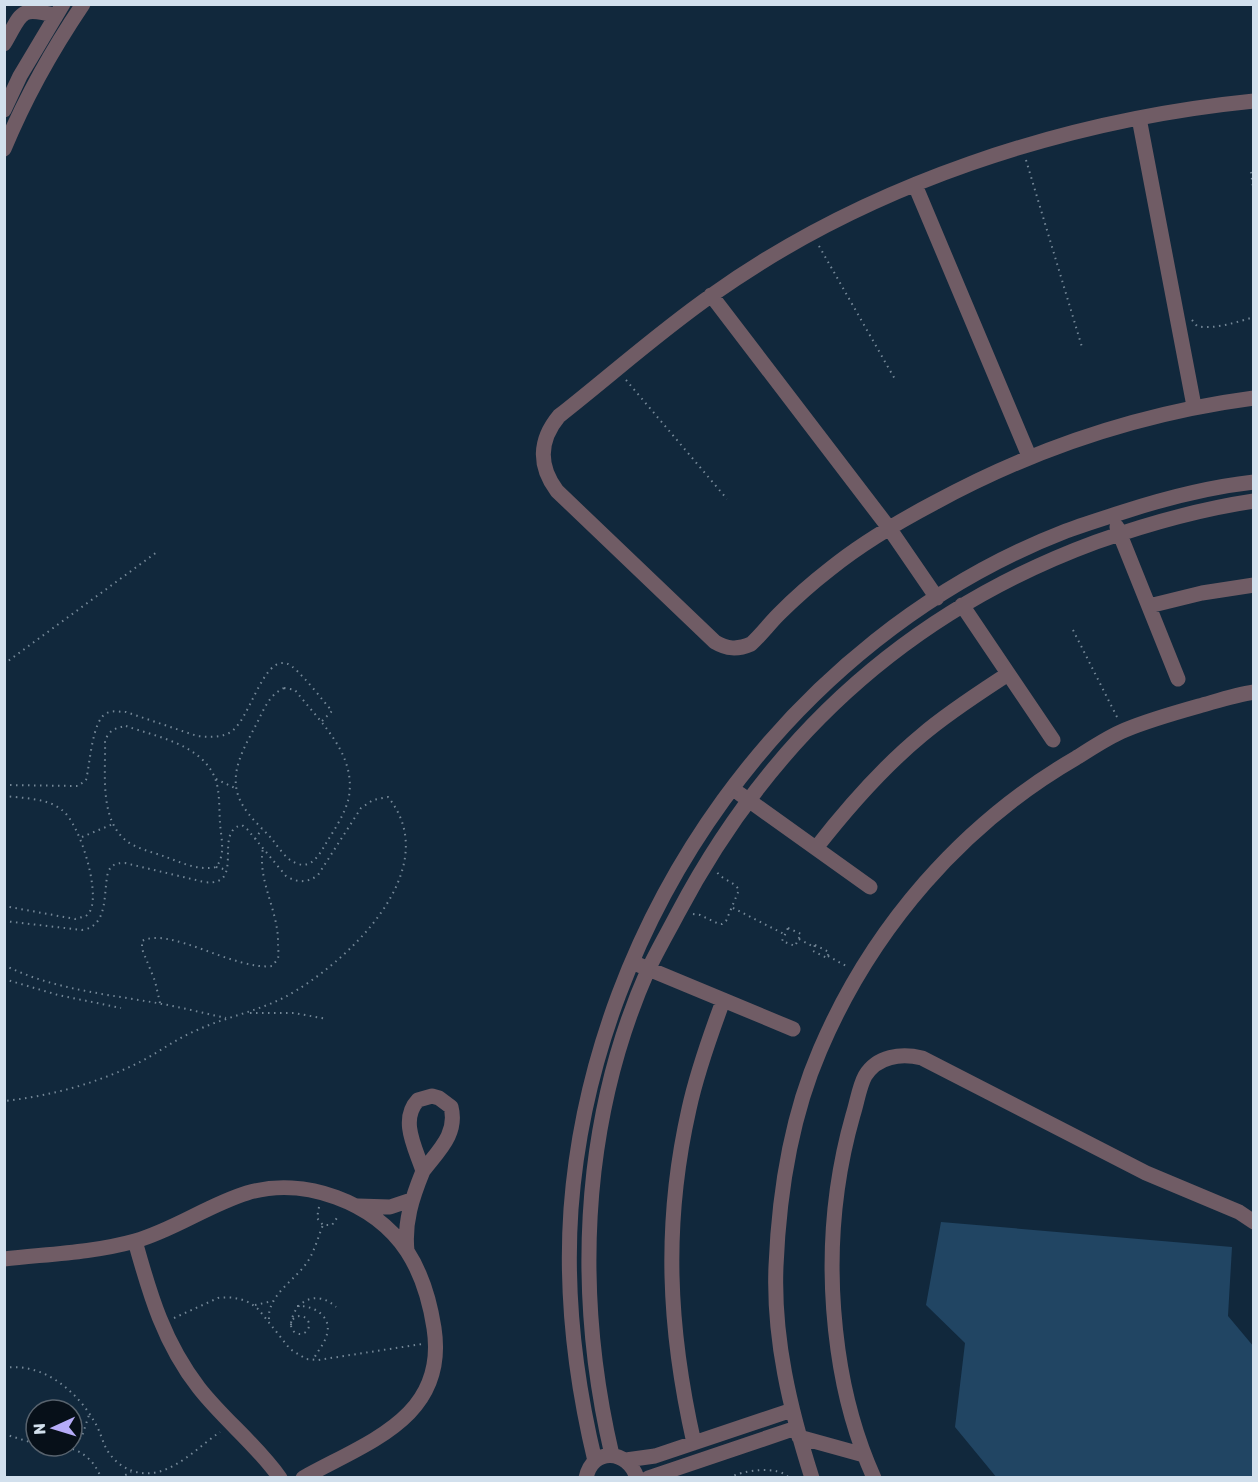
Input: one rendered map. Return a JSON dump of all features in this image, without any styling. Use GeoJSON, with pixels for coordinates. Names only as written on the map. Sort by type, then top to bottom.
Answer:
{"type":"FeatureCollection","features":[{"type":"Feature","properties":{"kind":"street"},"geometry":{"type":"LineString","coordinates":[[4,150],[35,83],[83,4]]}},
{"type":"Feature","properties":{"kind":"street"},"geometry":{"type":"LineString","coordinates":[[4,44],[26,11],[59,10],[20,76],[6,105]]}},
{"type":"Feature","properties":{"kind":"street"},"geometry":{"type":"LineString","coordinates":[[1254,101],[1139,118],[1022,147],[915,185],[812,234],[711,295],[617,369],[559,416],[551,425],[543,447],[545,470],[556,491],[715,642],[732,649],[751,644],[811,584],[852,552],[889,528],[959,489],[1029,456],[1097,432],[1194,406],[1254,398]]}},
{"type":"Feature","properties":{"kind":"street"},"geometry":{"type":"LineString","coordinates":[[1139,118],[1194,406]]}},
{"type":"Feature","properties":{"kind":"street"},"geometry":{"type":"LineString","coordinates":[[915,185],[1029,456]]}},
{"type":"Feature","properties":{"kind":"street"},"geometry":{"type":"LineString","coordinates":[[711,295],[889,528],[937,598]]}},
{"type":"Feature","properties":{"kind":"street"},"geometry":{"type":"LineString","coordinates":[[587,1471],[572,1336],[569,1272],[571,1208],[582,1124],[603,1042],[631,961],[676,871],[703,829],[768,744],[826,684],[869,647],[937,598],[979,573],[1066,531],[1112,515],[1195,492],[1254,482]]}},
{"type":"Feature","properties":{"kind":"street"},"geometry":{"type":"LineString","coordinates":[[637,1478],[633,1467],[619,1457],[596,1374],[591,1333],[588,1271],[590,1209],[601,1127],[620,1047],[648,969],[694,882],[720,840],[748,800],[805,731],[854,684],[906,642],[962,605],[1039,565],[1120,534],[1200,511],[1254,501]]}},
{"type":"Feature","properties":{"kind":"street"},"geometry":{"type":"LineString","coordinates":[[1112,515],[1178,679]]}},
{"type":"Feature","properties":{"kind":"street"},"geometry":{"type":"LineString","coordinates":[[1149,606],[1202,593],[1254,585]]}},
{"type":"Feature","properties":{"kind":"street"},"geometry":{"type":"LineString","coordinates":[[962,605],[1053,741]]}},
{"type":"Feature","properties":{"kind":"street"},"geometry":{"type":"LineString","coordinates":[[816,848],[855,799],[915,741],[964,703],[1008,675]]}},
{"type":"Feature","properties":{"kind":"street"},"geometry":{"type":"LineString","coordinates":[[812,1478],[792,1410],[778,1327],[776,1268],[782,1196],[797,1119],[816,1062],[859,973],[890,925],[935,870],[987,820],[1043,777],[1124,730],[1174,713],[1254,692]]}},
{"type":"Feature","properties":{"kind":"street"},"geometry":{"type":"LineString","coordinates":[[733,789],[870,887]]}},
{"type":"Feature","properties":{"kind":"street"},"geometry":{"type":"LineString","coordinates":[[631,961],[793,1029]]}},
{"type":"Feature","properties":{"kind":"street"},"geometry":{"type":"LineString","coordinates":[[694,1443],[682,1388],[674,1332],[671,1275],[672,1219],[689,1108],[704,1053],[723,1001]]}},
{"type":"Feature","properties":{"kind":"street"},"geometry":{"type":"LineString","coordinates":[[874,1478],[864,1455],[849,1405],[838,1353],[832,1299],[832,1246],[836,1192],[846,1140],[866,1076],[879,1063],[897,1055],[922,1058],[1146,1173],[1246,1211],[1254,1222]]}},
{"type":"Feature","properties":{"kind":"street"},"geometry":{"type":"LineString","coordinates":[[407,1251],[407,1221],[411,1200],[423,1171]]}},
{"type":"Feature","properties":{"kind":"street"},"geometry":{"type":"LineString","coordinates":[[4,1259],[86,1251],[135,1241],[159,1233],[226,1200],[250,1192],[274,1188],[324,1193],[350,1203],[384,1226],[407,1251],[428,1299],[436,1342],[436,1362],[430,1382],[421,1400],[408,1416],[392,1429],[303,1478]]}},
{"type":"Feature","properties":{"kind":"street"},"geometry":{"type":"LineString","coordinates":[[350,1203],[390,1207],[411,1200]]}},
{"type":"Feature","properties":{"kind":"street"},"geometry":{"type":"LineString","coordinates":[[135,1241],[161,1324],[186,1369],[200,1389],[261,1454],[279,1478]]}},
{"type":"Feature","properties":{"kind":"street"},"geometry":{"type":"LineString","coordinates":[[587,1471],[603,1456],[648,1458],[792,1410]]}},
{"type":"Feature","properties":{"kind":"street"},"geometry":{"type":"LineString","coordinates":[[648,1478],[798,1432],[864,1455]]}},
{"type":"Feature","properties":{"kind":"path"},"geometry":{"type":"LineString","coordinates":[[1022,147],[1082,347]]}},
{"type":"Feature","properties":{"kind":"path"},"geometry":{"type":"LineString","coordinates":[[1251,172],[1254,195]]}},
{"type":"Feature","properties":{"kind":"path"},"geometry":{"type":"LineString","coordinates":[[812,234],[896,381]]}},
{"type":"Feature","properties":{"kind":"path"},"geometry":{"type":"LineString","coordinates":[[1178,321],[1191,320],[1197,326],[1203,327],[1254,317]]}},
{"type":"Feature","properties":{"kind":"path"},"geometry":{"type":"LineString","coordinates":[[617,369],[727,499]]}},
{"type":"Feature","properties":{"kind":"path"},"geometry":{"type":"LineString","coordinates":[[4,664],[157,552]]}},
{"type":"Feature","properties":{"kind":"path"},"geometry":{"type":"LineString","coordinates":[[1072,630],[1124,730]]}},
{"type":"Feature","properties":{"kind":"path"},"geometry":{"type":"LineString","coordinates":[[4,785],[78,786],[86,780],[96,727],[100,718],[106,713],[126,712],[209,738],[230,733],[245,714],[266,674],[274,665],[282,663],[290,664],[298,671],[332,711],[321,722]]}},
{"type":"Feature","properties":{"kind":"path"},"geometry":{"type":"LineString","coordinates":[[284,688],[295,690],[321,722],[346,759],[350,777],[348,798],[338,823],[316,860],[298,864],[287,857],[242,804],[237,789],[238,760],[274,692],[284,688]]}},
{"type":"Feature","properties":{"kind":"path"},"geometry":{"type":"LineString","coordinates":[[216,867],[220,862],[222,850],[216,779],[209,766],[190,750],[126,726],[108,732],[105,741],[107,807],[112,824],[122,837],[142,849],[198,868],[216,867],[227,870]]}},
{"type":"Feature","properties":{"kind":"path"},"geometry":{"type":"LineString","coordinates":[[216,779],[237,789]]}},
{"type":"Feature","properties":{"kind":"path"},"geometry":{"type":"LineString","coordinates":[[4,796],[50,804],[62,810],[82,838],[92,893],[92,908],[86,916],[75,919],[4,906]]}},
{"type":"Feature","properties":{"kind":"path"},"geometry":{"type":"LineString","coordinates":[[4,921],[82,930],[91,929],[101,918],[108,872],[116,863],[125,863],[213,883],[224,877],[227,870],[231,830],[242,825],[286,876],[294,881],[312,880],[318,875],[361,808],[373,800],[388,797],[397,808],[404,825],[407,843],[405,861],[398,881],[376,918],[356,943],[300,989],[263,1007],[194,1031],[115,1073],[62,1090],[4,1101]]}},
{"type":"Feature","properties":{"kind":"path"},"geometry":{"type":"LineString","coordinates":[[82,838],[112,824]]}},
{"type":"Feature","properties":{"kind":"path"},"geometry":{"type":"LineString","coordinates":[[255,838],[262,828]]}},
{"type":"Feature","properties":{"kind":"path"},"geometry":{"type":"LineString","coordinates":[[160,1004],[155,981],[142,949],[142,941],[149,937],[165,938],[251,966],[272,966],[278,958],[275,917],[262,872],[263,848]]}},
{"type":"Feature","properties":{"kind":"path"},"geometry":{"type":"LineString","coordinates":[[690,916],[697,914],[722,924],[726,921],[738,888],[720,875],[717,866]]}},
{"type":"Feature","properties":{"kind":"path"},"geometry":{"type":"LineString","coordinates":[[732,908],[784,934]]}},
{"type":"Feature","properties":{"kind":"path"},"geometry":{"type":"LineString","coordinates":[[788,928],[801,934],[794,946],[782,941],[784,934],[788,928]]}},
{"type":"Feature","properties":{"kind":"path"},"geometry":{"type":"LineString","coordinates":[[799,939],[829,952],[828,956]]}},
{"type":"Feature","properties":{"kind":"path"},"geometry":{"type":"LineString","coordinates":[[814,947],[813,951],[826,958],[828,956],[859,973]]}},
{"type":"Feature","properties":{"kind":"path"},"geometry":{"type":"LineString","coordinates":[[4,965],[29,977],[79,990],[228,1018]]}},
{"type":"Feature","properties":{"kind":"path"},"geometry":{"type":"LineString","coordinates":[[4,979],[58,995],[121,1008]]}},
{"type":"Feature","properties":{"kind":"path"},"geometry":{"type":"LineString","coordinates":[[244,1014],[294,1013],[327,1019]]}},
{"type":"Feature","properties":{"kind":"path"},"geometry":{"type":"LineString","coordinates":[[324,1193],[317,1214],[317,1218],[323,1225],[332,1225],[350,1203]]}},
{"type":"Feature","properties":{"kind":"path"},"geometry":{"type":"LineString","coordinates":[[269,1322],[269,1311],[273,1301],[310,1259],[323,1225]]}},
{"type":"Feature","properties":{"kind":"path"},"geometry":{"type":"LineString","coordinates":[[161,1324],[218,1298],[233,1297],[253,1305],[295,1354],[312,1360],[436,1342]]}},
{"type":"Feature","properties":{"kind":"path"},"geometry":{"type":"LineString","coordinates":[[291,1323],[298,1316],[308,1319],[310,1324],[305,1333],[295,1332],[291,1323],[297,1306],[304,1300],[312,1298],[329,1301],[336,1307]]}},
{"type":"Feature","properties":{"kind":"path"},"geometry":{"type":"LineString","coordinates":[[253,1305],[273,1301]]}},
{"type":"Feature","properties":{"kind":"path"},"geometry":{"type":"LineString","coordinates":[[297,1306],[314,1308],[327,1324],[326,1339],[312,1360]]}},
{"type":"Feature","properties":{"kind":"path"},"geometry":{"type":"LineString","coordinates":[[4,1368],[24,1367],[38,1370],[73,1394],[89,1413],[107,1450],[131,1472],[149,1474],[166,1470],[232,1423]]}},
{"type":"Feature","properties":{"kind":"path"},"geometry":{"type":"LineString","coordinates":[[84,1431],[89,1413]]}},
{"type":"Feature","properties":{"kind":"path"},"geometry":{"type":"LineString","coordinates":[[4,1434],[24,1440]]}},
{"type":"Feature","properties":{"kind":"path"},"geometry":{"type":"LineString","coordinates":[[84,1456],[95,1465],[102,1478]]}},
{"type":"Feature","properties":{"kind":"path"},"geometry":{"type":"LineString","coordinates":[[729,1478],[745,1471],[754,1471],[783,1472],[789,1478]]}},
{"type":"Feature","properties":{"kind":"path"},"geometry":{"type":"LineString","coordinates":[[120,1478],[131,1472]]}},
{"type":"Feature","properties":{"kind":"building"},"geometry":{"type":"Polygon","coordinates":[[[941,1222],[1232,1247],[1228,1316],[1254,1347],[1254,1478],[997,1478],[955,1427],[965,1343],[926,1305],[941,1222]]]}}]}
